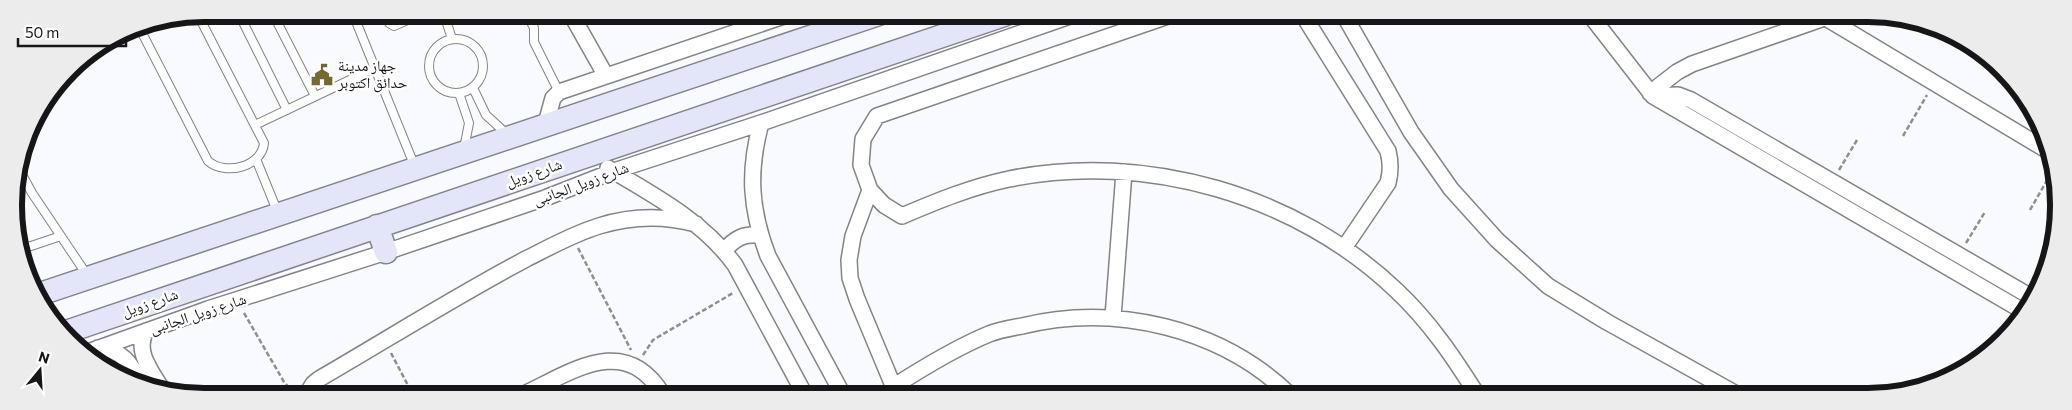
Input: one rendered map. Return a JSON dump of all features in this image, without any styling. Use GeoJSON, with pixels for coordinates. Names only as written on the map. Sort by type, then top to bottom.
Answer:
{"type":"FeatureCollection","features":[{"type":"Feature","properties":{"kind":"main road"},"geometry":{"type":"LineString","coordinates":[[45,293],[279,216],[854,22]]}},
{"type":"Feature","properties":{"kind":"main road","name":"شارع زويل"},"geometry":{"type":"LineString","coordinates":[[72,330],[976,22]]}},
{"type":"Feature","properties":{"kind":"main road"},"geometry":{"type":"LineString","coordinates":[[377,226],[386,252]]}},
{"type":"Feature","properties":{"kind":"street"},"geometry":{"type":"LineString","coordinates":[[576,22],[606,76]]}},
{"type":"Feature","properties":{"kind":"street"},"geometry":{"type":"LineString","coordinates":[[545,127],[553,98],[559,92],[766,22]]}},
{"type":"Feature","properties":{"kind":"street","name":"شارع زويل الجانبى"},"geometry":{"type":"LineString","coordinates":[[94,350],[386,252],[544,198],[614,171],[761,123],[1054,22]]}},
{"type":"Feature","properties":{"kind":"street"},"geometry":{"type":"LineString","coordinates":[[1151,22],[877,116],[863,139],[861,165],[870,190],[884,206],[902,216],[936,200],[973,188],[1010,179],[1067,172],[1124,172],[1183,180],[1239,195],[1293,218],[1344,248],[1397,291],[1443,341],[1473,388]]}},
{"type":"Feature","properties":{"kind":"street"},"geometry":{"type":"LineString","coordinates":[[1308,22],[1388,151],[1391,162],[1388,183],[1344,248]]}},
{"type":"Feature","properties":{"kind":"street"},"geometry":{"type":"LineString","coordinates":[[1348,22],[1412,132],[1451,188],[1497,240],[1548,286],[1607,322],[1726,388]]}},
{"type":"Feature","properties":{"kind":"street"},"geometry":{"type":"LineString","coordinates":[[1595,22],[1652,95],[2018,308]]}},
{"type":"Feature","properties":{"kind":"street"},"geometry":{"type":"LineString","coordinates":[[1652,95],[1677,72],[1692,64],[1814,22]]}},
{"type":"Feature","properties":{"kind":"street"},"geometry":{"type":"LineString","coordinates":[[1837,22],[2040,146]]}},
{"type":"Feature","properties":{"kind":"street"},"geometry":{"type":"LineString","coordinates":[[1652,95],[1678,95],[1691,100],[2026,294]]}},
{"type":"Feature","properties":{"kind":"street"},"geometry":{"type":"LineString","coordinates":[[761,123],[755,145],[752,175],[754,213],[760,235],[768,256],[839,388]]}},
{"type":"Feature","properties":{"kind":"street"},"geometry":{"type":"LineString","coordinates":[[587,155],[696,224],[724,251],[746,285],[801,388]]}},
{"type":"Feature","properties":{"kind":"street"},"geometry":{"type":"LineString","coordinates":[[1113,317],[1124,172]]}},
{"type":"Feature","properties":{"kind":"street"},"geometry":{"type":"LineString","coordinates":[[870,190],[853,236],[849,260],[850,278],[856,299],[894,388]]}},
{"type":"Feature","properties":{"kind":"street"},"geometry":{"type":"LineString","coordinates":[[310,388],[320,379],[497,275],[571,236],[600,226],[644,218],[674,218],[696,224]]}},
{"type":"Feature","properties":{"kind":"street"},"geometry":{"type":"LineString","coordinates":[[724,251],[733,240],[746,235],[760,235]]}},
{"type":"Feature","properties":{"kind":"street"},"geometry":{"type":"LineString","coordinates":[[899,388],[934,360],[990,333],[1051,319],[1113,317],[1151,323],[1198,338],[1224,349],[1258,369],[1280,388]]}},
{"type":"Feature","properties":{"kind":"street"},"geometry":{"type":"LineString","coordinates":[[146,331],[142,342],[143,354],[158,381]]}},
{"type":"Feature","properties":{"kind":"street"},"geometry":{"type":"LineString","coordinates":[[94,350],[114,351],[121,354],[132,365],[137,375]]}},
{"type":"Feature","properties":{"kind":"street"},"geometry":{"type":"LineString","coordinates":[[537,388],[596,361],[619,361],[641,369],[659,388]]}},
{"type":"Feature","properties":{"kind":"lane"},"geometry":{"type":"LineString","coordinates":[[142,33],[208,161],[214,166],[228,170],[235,169],[261,155],[264,143],[202,22]]}},
{"type":"Feature","properties":{"kind":"lane"},"geometry":{"type":"LineString","coordinates":[[243,22],[287,110]]}},
{"type":"Feature","properties":{"kind":"lane"},"geometry":{"type":"LineString","coordinates":[[276,22],[316,96]]}},
{"type":"Feature","properties":{"kind":"lane"},"geometry":{"type":"LineString","coordinates":[[356,22],[416,170]]}},
{"type":"Feature","properties":{"kind":"lane"},"geometry":{"type":"LineString","coordinates":[[389,22],[394,26],[403,22]]}},
{"type":"Feature","properties":{"kind":"lane"},"geometry":{"type":"LineString","coordinates":[[447,22],[452,39]]}},
{"type":"Feature","properties":{"kind":"lane"},"geometry":{"type":"LineString","coordinates":[[531,22],[534,28],[534,42],[559,92]]}},
{"type":"Feature","properties":{"kind":"lane"},"geometry":{"type":"LineString","coordinates":[[452,39],[460,39],[473,44],[481,56],[483,70],[482,76],[473,88],[459,93],[452,93],[439,88],[434,82],[428,62],[434,49],[445,41],[452,39]]}},
{"type":"Feature","properties":{"kind":"lane"},"geometry":{"type":"LineString","coordinates":[[255,125],[375,68]]}},
{"type":"Feature","properties":{"kind":"lane"},"geometry":{"type":"LineString","coordinates":[[473,88],[486,115],[511,138]]}},
{"type":"Feature","properties":{"kind":"lane"},"geometry":{"type":"LineString","coordinates":[[459,93],[469,122],[463,154]]}},
{"type":"Feature","properties":{"kind":"lane"},"geometry":{"type":"LineString","coordinates":[[256,159],[279,216]]}},
{"type":"Feature","properties":{"kind":"lane"},"geometry":{"type":"LineString","coordinates":[[24,179],[90,279]]}},
{"type":"Feature","properties":{"kind":"lane"},"geometry":{"type":"LineString","coordinates":[[28,247],[61,236]]}},
{"type":"Feature","properties":{"kind":"path"},"geometry":{"type":"LineString","coordinates":[[1903,136],[1935,83]]}},
{"type":"Feature","properties":{"kind":"path"},"geometry":{"type":"LineString","coordinates":[[1832,182],[1857,140]]}},
{"type":"Feature","properties":{"kind":"path"},"geometry":{"type":"LineString","coordinates":[[2030,210],[2048,179]]}},
{"type":"Feature","properties":{"kind":"path"},"geometry":{"type":"LineString","coordinates":[[1959,255],[1985,212]]}},
{"type":"Feature","properties":{"kind":"path"},"geometry":{"type":"LineString","coordinates":[[571,236],[641,369]]}},
{"type":"Feature","properties":{"kind":"path"},"geometry":{"type":"LineString","coordinates":[[641,369],[645,350],[653,340],[746,285]]}},
{"type":"Feature","properties":{"kind":"path"},"geometry":{"type":"LineString","coordinates":[[238,301],[284,382],[290,388]]}},
{"type":"Feature","properties":{"kind":"path"},"geometry":{"type":"LineString","coordinates":[[384,341],[409,388]]}},
{"type":"Feature","properties":{"kind":"place","name":"جهاز مدينة حدائق اكتوبر"},"geometry":{"type":"Point","coordinates":[322,75]}}]}
